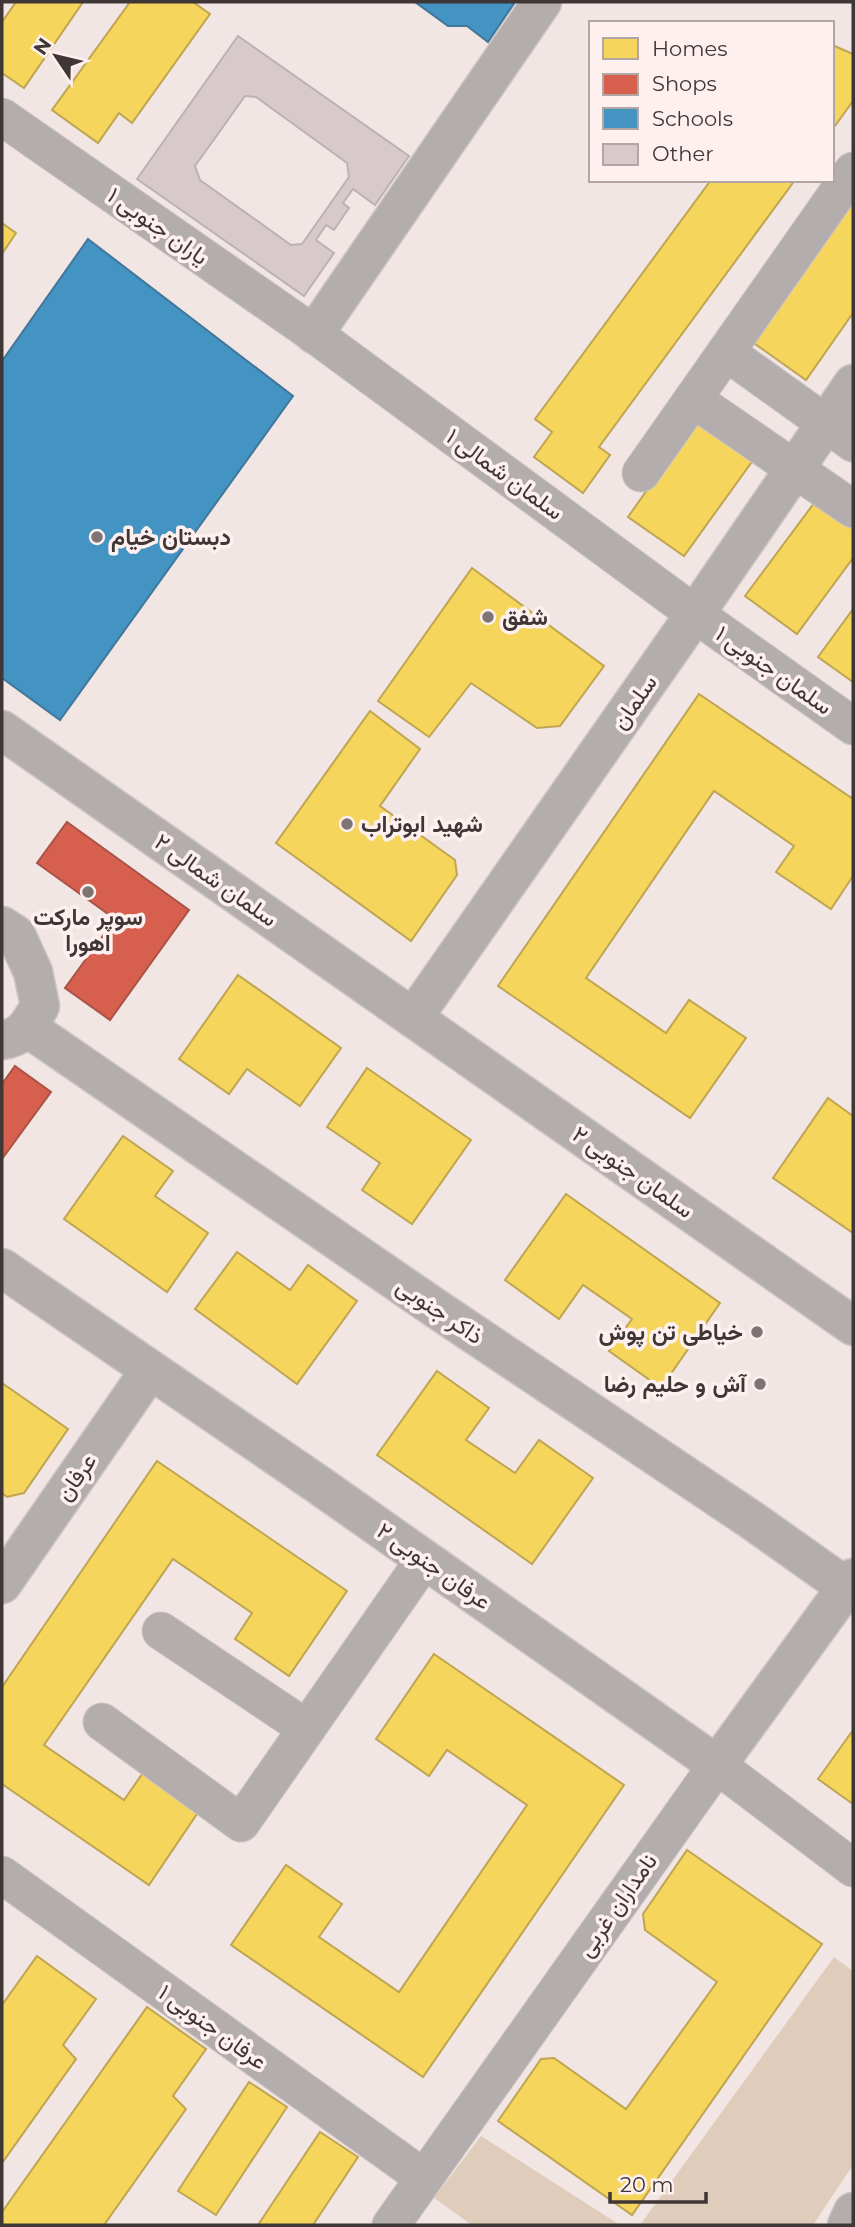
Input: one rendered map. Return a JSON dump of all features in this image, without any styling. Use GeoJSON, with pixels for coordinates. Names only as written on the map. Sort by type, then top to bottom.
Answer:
{"type":"FeatureCollection","features":[{"type":"Feature","properties":{"kind":"street"},"geometry":{"type":"LineString","coordinates":[[314,334],[542,2]]}},
{"type":"Feature","properties":{"kind":"street","name":"یاران جنوبی ۱"},"geometry":{"type":"LineString","coordinates":[[2,117],[314,334]]}},
{"type":"Feature","properties":{"kind":"street"},"geometry":{"type":"LineString","coordinates":[[641,473],[853,171]]}},
{"type":"Feature","properties":{"kind":"street","name":"سلمان شمالی ۱"},"geometry":{"type":"LineString","coordinates":[[314,334],[695,614]]}},
{"type":"Feature","properties":{"kind":"street"},"geometry":{"type":"LineString","coordinates":[[726,352],[840,434]]}},
{"type":"Feature","properties":{"kind":"street","name":"سلمان"},"geometry":{"type":"LineString","coordinates":[[413,1018],[796,468],[840,434],[853,384]]}},
{"type":"Feature","properties":{"kind":"street"},"geometry":{"type":"LineString","coordinates":[[693,399],[853,509]]}},
{"type":"Feature","properties":{"kind":"street","name":"سلمان جنوبی ۱"},"geometry":{"type":"LineString","coordinates":[[695,614],[853,726]]}},
{"type":"Feature","properties":{"kind":"street","name":"سلمان شمالی ۲"},"geometry":{"type":"LineString","coordinates":[[10,736],[413,1018]]}},
{"type":"Feature","properties":{"kind":"street"},"geometry":{"type":"LineString","coordinates":[[2,926],[16,935],[35,982],[40,1006],[15,1034]]}},
{"type":"Feature","properties":{"kind":"street","name":"سلمان جنوبی ۲"},"geometry":{"type":"LineString","coordinates":[[413,1018],[853,1326]]}},
{"type":"Feature","properties":{"kind":"street","name":"ذاکر جنوبی"},"geometry":{"type":"LineString","coordinates":[[15,1034],[441,1312],[851,1586]]}},
{"type":"Feature","properties":{"kind":"street","name":"عرفان جنوبی ۲"},"geometry":{"type":"LineString","coordinates":[[2,1268],[316,1483],[717,1765]]}},
{"type":"Feature","properties":{"kind":"street","name":"عرفان"},"geometry":{"type":"LineString","coordinates":[[2,1583],[150,1370]]}},
{"type":"Feature","properties":{"kind":"street"},"geometry":{"type":"LineString","coordinates":[[102,1722],[241,1823],[424,1560]]}},
{"type":"Feature","properties":{"kind":"street","name":"نامداران غربی"},"geometry":{"type":"LineString","coordinates":[[391,2225],[717,1765],[851,1586]]}},
{"type":"Feature","properties":{"kind":"street"},"geometry":{"type":"LineString","coordinates":[[161,1631],[306,1728]]}},
{"type":"Feature","properties":{"kind":"street"},"geometry":{"type":"LineString","coordinates":[[717,1765],[853,1868]]}},
{"type":"Feature","properties":{"kind":"street","name":"عرفان جنوبی ۱"},"geometry":{"type":"LineString","coordinates":[[2,1875],[424,2178]]}},
{"type":"Feature","properties":{"kind":"street"},"geometry":{"type":"LineString","coordinates":[[847,2225],[853,2212]]}},
{"type":"Feature","properties":{"kind":"shaded area"},"geometry":{"type":"Polygon","coordinates":[[[834,1957],[853,1971],[853,2165],[813,2225],[640,2225],[834,1957]]]}},
{"type":"Feature","properties":{"kind":"shaded area"},"geometry":{"type":"Polygon","coordinates":[[[481,2136],[620,2225],[472,2225],[434,2198],[481,2136]]]}},
{"type":"Feature","properties":{"kind":"building: Homes"},"geometry":{"type":"Polygon","coordinates":[[[16,2],[83,2],[24,88],[2,73],[2,22],[16,2]]]}},
{"type":"Feature","properties":{"kind":"building: Homes"},"geometry":{"type":"Polygon","coordinates":[[[130,2],[193,2],[210,14],[132,123],[119,113],[98,143],[52,110],[130,2]]]}},
{"type":"Feature","properties":{"kind":"building: Homes"},"geometry":{"type":"Polygon","coordinates":[[[834,46],[853,54],[853,101],[834,127],[834,46]]]}},
{"type":"Feature","properties":{"kind":"building: Homes"},"geometry":{"type":"Polygon","coordinates":[[[710,182],[794,182],[599,447],[610,455],[583,493],[534,457],[552,432],[535,419],[710,182]]]}},
{"type":"Feature","properties":{"kind":"building: Homes"},"geometry":{"type":"Polygon","coordinates":[[[853,192],[853,313],[806,380],[748,339],[853,192]]]}},
{"type":"Feature","properties":{"kind":"building: Homes"},"geometry":{"type":"Polygon","coordinates":[[[2,223],[16,233],[2,254],[2,223]]]}},
{"type":"Feature","properties":{"kind":"building: Homes"},"geometry":{"type":"Polygon","coordinates":[[[702,412],[759,452],[684,556],[628,517],[702,412]]]}},
{"type":"Feature","properties":{"kind":"building: Homes"},"geometry":{"type":"Polygon","coordinates":[[[820,495],[853,519],[853,558],[797,634],[745,596],[820,495]]]}},
{"type":"Feature","properties":{"kind":"building: Homes","name":"شفق"},"geometry":{"type":"Polygon","coordinates":[[[472,568],[604,666],[560,726],[537,728],[471,683],[429,737],[378,701],[472,568]]]}},
{"type":"Feature","properties":{"kind":"building: Homes"},"geometry":{"type":"Polygon","coordinates":[[[853,609],[853,682],[818,657],[853,609]]]}},
{"type":"Feature","properties":{"kind":"building: Homes"},"geometry":{"type":"Polygon","coordinates":[[[699,694],[853,799],[853,876],[831,909],[776,872],[794,846],[714,791],[586,978],[666,1033],[689,1000],[746,1038],[690,1118],[498,986],[699,694]]]}},
{"type":"Feature","properties":{"kind":"building: Homes","name":"شهید ابوتراب"},"geometry":{"type":"Polygon","coordinates":[[[370,711],[420,749],[380,806],[455,860],[457,875],[411,941],[276,843],[370,711]]]}},
{"type":"Feature","properties":{"kind":"building: Homes"},"geometry":{"type":"Polygon","coordinates":[[[238,975],[341,1048],[300,1106],[247,1069],[229,1094],[179,1059],[238,975]]]}},
{"type":"Feature","properties":{"kind":"building: Homes"},"geometry":{"type":"Polygon","coordinates":[[[367,1068],[471,1140],[412,1224],[362,1190],[380,1163],[327,1127],[367,1068]]]}},
{"type":"Feature","properties":{"kind":"building: Homes"},"geometry":{"type":"Polygon","coordinates":[[[828,1098],[853,1116],[853,1233],[773,1178],[828,1098]]]}},
{"type":"Feature","properties":{"kind":"building: Homes"},"geometry":{"type":"Polygon","coordinates":[[[123,1136],[173,1171],[155,1196],[208,1233],[167,1292],[64,1219],[123,1136]]]}},
{"type":"Feature","properties":{"kind":"building: Homes"},"geometry":{"type":"Polygon","coordinates":[[[566,1194],[720,1303],[661,1388],[609,1351],[632,1319],[583,1285],[559,1319],[505,1280],[566,1194]]]}},
{"type":"Feature","properties":{"kind":"building: Homes"},"geometry":{"type":"Polygon","coordinates":[[[237,1252],[290,1290],[308,1265],[357,1301],[297,1384],[195,1309],[237,1252]]]}},
{"type":"Feature","properties":{"kind":"building: Homes"},"geometry":{"type":"Polygon","coordinates":[[[437,1371],[489,1408],[466,1440],[515,1473],[539,1440],[593,1478],[532,1564],[377,1455],[437,1371]]]}},
{"type":"Feature","properties":{"kind":"building: Homes"},"geometry":{"type":"Polygon","coordinates":[[[2,1383],[68,1429],[24,1493],[7,1497],[2,1493],[2,1383]]]}},
{"type":"Feature","properties":{"kind":"building: Homes"},"geometry":{"type":"Polygon","coordinates":[[[157,1461],[347,1591],[289,1676],[235,1639],[252,1613],[173,1559],[44,1745],[124,1800],[147,1767],[203,1805],[149,1885],[2,1784],[2,1687],[157,1461]]]}},
{"type":"Feature","properties":{"kind":"building: Homes"},"geometry":{"type":"Polygon","coordinates":[[[434,1654],[624,1785],[423,2077],[231,1945],[286,1865],[342,1904],[319,1937],[399,1992],[527,1805],[447,1750],[429,1776],[376,1739],[434,1654]]]}},
{"type":"Feature","properties":{"kind":"building: Homes"},"geometry":{"type":"Polygon","coordinates":[[[853,1730],[853,1804],[818,1779],[853,1730]]]}},
{"type":"Feature","properties":{"kind":"building: Homes"},"geometry":{"type":"Polygon","coordinates":[[[687,1850],[822,1944],[632,2215],[498,2121],[541,2059],[554,2058],[626,2109],[717,1982],[645,1930],[643,1914],[687,1850]]]}},
{"type":"Feature","properties":{"kind":"building: Homes"},"geometry":{"type":"Polygon","coordinates":[[[37,1956],[96,1999],[63,2045],[76,2059],[2,2163],[2,2005],[37,1956]]]}},
{"type":"Feature","properties":{"kind":"building: Homes"},"geometry":{"type":"Polygon","coordinates":[[[147,2007],[206,2049],[173,2096],[186,2109],[104,2225],[2,2225],[2,2212],[147,2007]]]}},
{"type":"Feature","properties":{"kind":"building: Homes"},"geometry":{"type":"Polygon","coordinates":[[[249,2082],[287,2107],[216,2215],[178,2191],[249,2082]]]}},
{"type":"Feature","properties":{"kind":"building: Homes"},"geometry":{"type":"Polygon","coordinates":[[[320,2132],[358,2157],[313,2225],[258,2225],[320,2132]]]}},
{"type":"Feature","properties":{"kind":"building: Shops"},"geometry":{"type":"Polygon","coordinates":[[[67,822],[189,910],[110,1020],[65,988],[115,919],[37,863],[67,822]]]}},
{"type":"Feature","properties":{"kind":"building: Shops"},"geometry":{"type":"Polygon","coordinates":[[[15,1066],[51,1092],[2,1159],[2,1084],[15,1066]]]}},
{"type":"Feature","properties":{"kind":"building: Schools"},"geometry":{"type":"Polygon","coordinates":[[[415,2],[515,2],[488,42],[467,26],[448,26],[415,2]]]}},
{"type":"Feature","properties":{"kind":"building: Schools","name":"دبستان خیام"},"geometry":{"type":"Polygon","coordinates":[[[88,239],[293,396],[60,720],[2,678],[2,361],[88,239]]]}},
{"type":"Feature","properties":{"kind":"building: Other"},"geometry":{"type":"Polygon","coordinates":[[[238,36],[409,156],[375,205],[353,189],[343,203],[349,208],[334,230],[326,225],[316,240],[334,253],[304,296],[137,179],[238,36]],[[245,96],[195,166],[200,180],[291,245],[302,244],[349,177],[347,163],[256,97],[245,96]]]}},
{"type":"Feature","properties":{"kind":"place","name":"دبستان خیام"},"geometry":{"type":"Point","coordinates":[97,537]}},
{"type":"Feature","properties":{"kind":"place","name":"شفق"},"geometry":{"type":"Point","coordinates":[488,617]}},
{"type":"Feature","properties":{"kind":"place","name":"شهید ابوتراب"},"geometry":{"type":"Point","coordinates":[347,824]}},
{"type":"Feature","properties":{"kind":"place","name":"سوپر مارکت اهورا"},"geometry":{"type":"Point","coordinates":[88,892]}},
{"type":"Feature","properties":{"kind":"place","name":"خیاطی تن پوش"},"geometry":{"type":"Point","coordinates":[757,1332]}},
{"type":"Feature","properties":{"kind":"place","name":"آش و حلیم رضا"},"geometry":{"type":"Point","coordinates":[760,1384]}}]}
